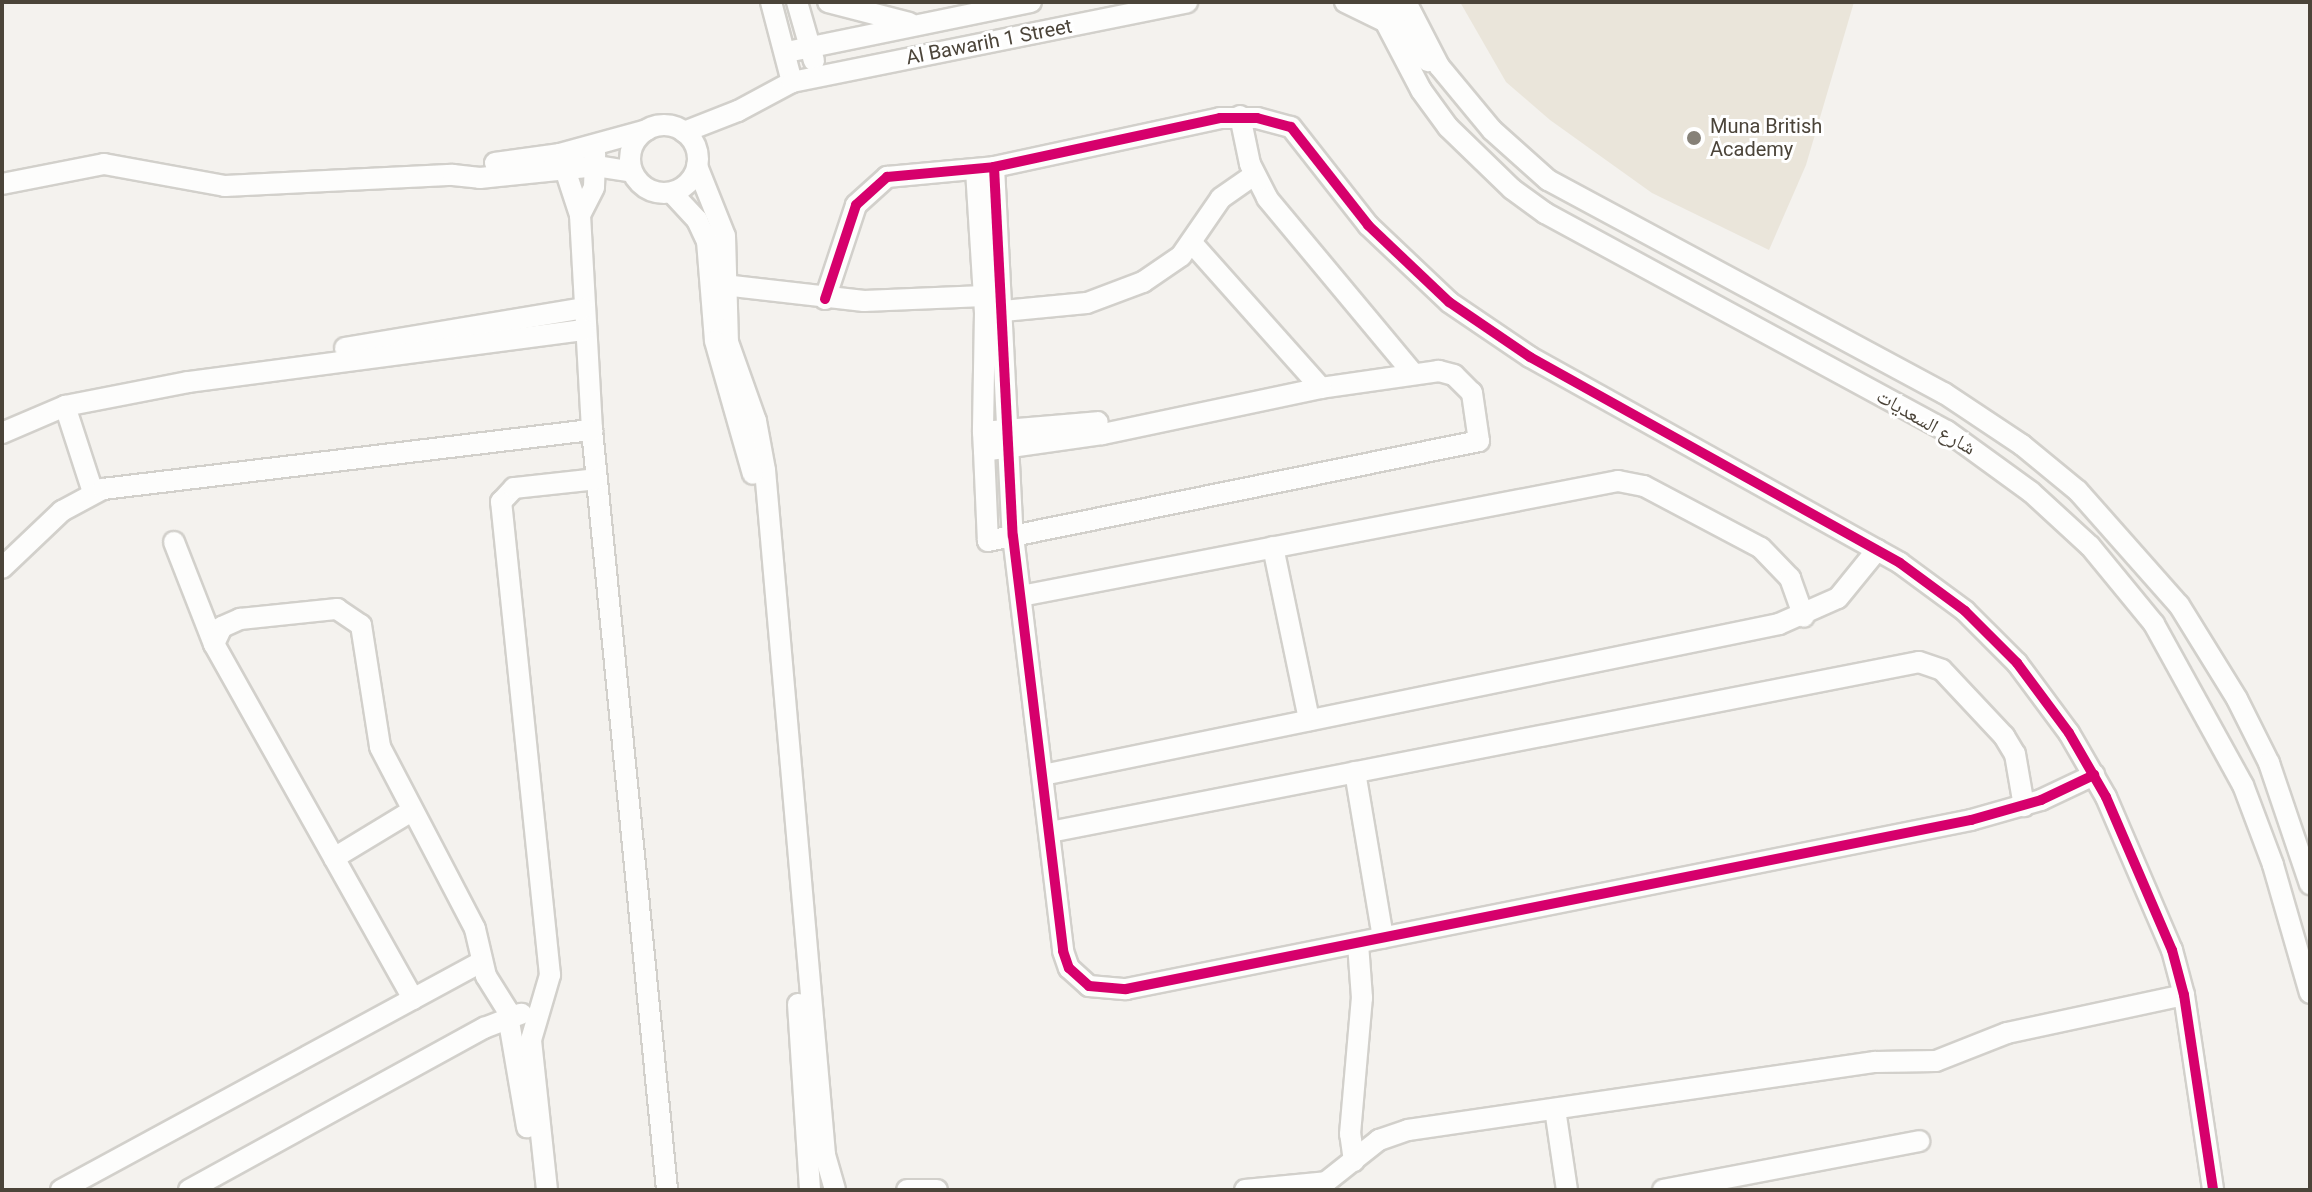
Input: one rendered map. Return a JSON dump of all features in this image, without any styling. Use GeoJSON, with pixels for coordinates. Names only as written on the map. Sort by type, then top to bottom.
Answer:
{"type":"FeatureCollection","features":[{"type":"Feature","properties":{"kind":"street"},"geometry":{"type":"LineString","coordinates":[[771,2],[787,52],[792,82]]}},
{"type":"Feature","properties":{"kind":"street"},"geometry":{"type":"LineString","coordinates":[[797,2],[812,47],[817,77]]}},
{"type":"Feature","properties":{"kind":"street"},"geometry":{"type":"LineString","coordinates":[[828,2],[921,25]]}},
{"type":"Feature","properties":{"kind":"street","name":"Al Bawarih 1 Street"},"geometry":{"type":"LineString","coordinates":[[787,52],[1031,2]]}},
{"type":"Feature","properties":{"kind":"street","name":"Al Bawarih 1 Street"},"geometry":{"type":"LineString","coordinates":[[684,132],[738,111],[792,82],[1187,2]]}},
{"type":"Feature","properties":{"kind":"street"},"geometry":{"type":"LineString","coordinates":[[1345,2],[1382,8],[1413,47],[1439,66]]}},
{"type":"Feature","properties":{"kind":"street","name":"شارع السعديات"},"geometry":{"type":"LineString","coordinates":[[1406,2],[1439,66],[1492,130],[1548,180],[1944,393],[2022,445],[2078,491],[2179,605],[2224,677],[2269,763],[2310,884]]}},
{"type":"Feature","properties":{"kind":"street","name":"شارع السعديات"},"geometry":{"type":"LineString","coordinates":[[1382,8],[1421,90],[1448,127],[1512,189],[1545,213],[1947,431],[2031,492],[2090,546],[2154,624],[2243,785],[2277,878],[2310,993]]}},
{"type":"Feature","properties":{"kind":"street"},"geometry":{"type":"LineString","coordinates":[[1240,116],[1254,175],[1267,198],[1413,373]]}},
{"type":"Feature","properties":{"kind":"street"},"geometry":{"type":"LineString","coordinates":[[825,299],[852,215],[870,188],[897,174],[985,169],[1240,116],[1274,121],[1298,133],[1352,207],[1412,270],[1530,357],[1877,550],[1942,592],[1999,644],[2049,703],[2094,775],[2155,906],[2184,995],[2213,1190]]}},
{"type":"Feature","properties":{"kind":"street"},"geometry":{"type":"LineString","coordinates":[[2,184],[104,164],[225,186],[453,175],[595,156],[648,130],[666,126],[684,132],[696,147],[697,166],[721,218],[718,284]]}},
{"type":"Feature","properties":{"kind":"street"},"geometry":{"type":"LineString","coordinates":[[632,172],[634,144],[648,130]]}},
{"type":"Feature","properties":{"kind":"street"},"geometry":{"type":"LineString","coordinates":[[595,156],[632,172],[653,191],[672,193],[689,183],[697,166]]}},
{"type":"Feature","properties":{"kind":"street"},"geometry":{"type":"LineString","coordinates":[[580,215],[590,197],[595,156]]}},
{"type":"Feature","properties":{"kind":"street"},"geometry":{"type":"LineString","coordinates":[[562,162],[580,215],[592,430],[667,1190]]}},
{"type":"Feature","properties":{"kind":"street"},"geometry":{"type":"LineString","coordinates":[[985,169],[991,307],[1007,439],[1013,536],[1065,960],[1075,975],[1098,989],[1126,989],[2024,806],[2094,775]]}},
{"type":"Feature","properties":{"kind":"street"},"geometry":{"type":"LineString","coordinates":[[718,284],[825,299],[991,307],[1072,306],[1116,294],[1169,266],[1192,243],[1221,198],[1254,175]]}},
{"type":"Feature","properties":{"kind":"street"},"geometry":{"type":"LineString","coordinates":[[672,193],[703,230],[718,284],[728,342],[760,439],[790,831],[810,1190]]}},
{"type":"Feature","properties":{"kind":"street"},"geometry":{"type":"LineString","coordinates":[[1192,243],[1321,388]]}},
{"type":"Feature","properties":{"kind":"street"},"geometry":{"type":"LineString","coordinates":[[983,442],[1142,423],[1321,388],[1413,373],[1447,372],[1467,385],[1475,401],[1479,441],[988,541],[983,442],[991,307]]}},
{"type":"Feature","properties":{"kind":"street"},"geometry":{"type":"LineString","coordinates":[[2,433],[65,406],[457,337],[583,308]]}},
{"type":"Feature","properties":{"kind":"street"},"geometry":{"type":"LineString","coordinates":[[457,337],[585,330]]}},
{"type":"Feature","properties":{"kind":"street"},"geometry":{"type":"LineString","coordinates":[[65,406],[93,492]]}},
{"type":"Feature","properties":{"kind":"street"},"geometry":{"type":"LineString","coordinates":[[2,568],[62,511],[93,492],[592,430]]}},
{"type":"Feature","properties":{"kind":"street"},"geometry":{"type":"LineString","coordinates":[[547,1190],[531,1052],[550,975],[501,502],[514,488],[597,479]]}},
{"type":"Feature","properties":{"kind":"street"},"geometry":{"type":"LineString","coordinates":[[1021,596],[1627,481],[1773,557],[1797,590],[1804,617]]}},
{"type":"Feature","properties":{"kind":"street"},"geometry":{"type":"LineString","coordinates":[[174,542],[214,644],[413,999]]}},
{"type":"Feature","properties":{"kind":"street"},"geometry":{"type":"LineString","coordinates":[[1273,547],[1309,720]]}},
{"type":"Feature","properties":{"kind":"street"},"geometry":{"type":"LineString","coordinates":[[1043,775],[1804,617],[1849,589],[1877,550]]}},
{"type":"Feature","properties":{"kind":"street"},"geometry":{"type":"LineString","coordinates":[[214,644],[222,627],[233,620],[337,609],[356,619],[364,632],[380,747],[410,812],[475,929],[482,961],[509,1017],[537,1190]]}},
{"type":"Feature","properties":{"kind":"street"},"geometry":{"type":"LineString","coordinates":[[1050,832],[1919,662],[1942,670],[2004,736],[2015,754],[2024,806]]}},
{"type":"Feature","properties":{"kind":"street"},"geometry":{"type":"LineString","coordinates":[[1355,772],[1383,938]]}},
{"type":"Feature","properties":{"kind":"street"},"geometry":{"type":"LineString","coordinates":[[334,858],[410,812]]}},
{"type":"Feature","properties":{"kind":"street"},"geometry":{"type":"LineString","coordinates":[[790,831],[825,1155],[833,1190],[817,1190]]}},
{"type":"Feature","properties":{"kind":"street"},"geometry":{"type":"LineString","coordinates":[[1354,1161],[1350,1134],[1355,1108],[1362,998],[1358,943]]}},
{"type":"Feature","properties":{"kind":"street"},"geometry":{"type":"LineString","coordinates":[[61,1190],[482,961]]}},
{"type":"Feature","properties":{"kind":"street"},"geometry":{"type":"LineString","coordinates":[[1245,1190],[1327,1186],[1379,1140],[1422,1127],[1875,1062],[1936,1061],[2007,1033],[2184,995]]}},
{"type":"Feature","properties":{"kind":"street"},"geometry":{"type":"LineString","coordinates":[[189,1190],[509,1017],[540,1009]]}},
{"type":"Feature","properties":{"kind":"street"},"geometry":{"type":"LineString","coordinates":[[1355,1108],[1379,1140]]}},
{"type":"Feature","properties":{"kind":"street"},"geometry":{"type":"LineString","coordinates":[[1555,1109],[1567,1190]]}},
{"type":"Feature","properties":{"kind":"street"},"geometry":{"type":"LineString","coordinates":[[1663,1190],[1919,1141]]}},
{"type":"Feature","properties":{"kind":"street"},"geometry":{"type":"LineString","coordinates":[[907,1190],[937,1190]]}},
{"type":"Feature","properties":{"kind":"shaded area","name":"Muna British Academy"},"geometry":{"type":"Polygon","coordinates":[[[1460,2],[1854,2],[1806,165],[1769,250],[1652,193],[1550,120],[1506,82],[1460,2]]]}},
{"type":"Feature","properties":{"kind":"cycle path"},"geometry":{"type":"LineString","coordinates":[[825,299],[856,205],[887,177],[994,167],[1220,118],[1257,118],[1291,127],[1368,225],[1449,302],[1530,357],[1900,563],[1965,611],[2017,663],[2069,733],[2106,797],[2172,950],[2184,995],[2213,1190]]}},
{"type":"Feature","properties":{"kind":"cycle path"},"geometry":{"type":"LineString","coordinates":[[994,167],[1013,536],[1063,951],[1069,968],[1089,986],[1126,989],[1971,820],[2041,800],[2094,775]]}},
{"type":"Feature","properties":{"kind":"place","name":"Muna British Academy"},"geometry":{"type":"Point","coordinates":[1694,138]}}]}
